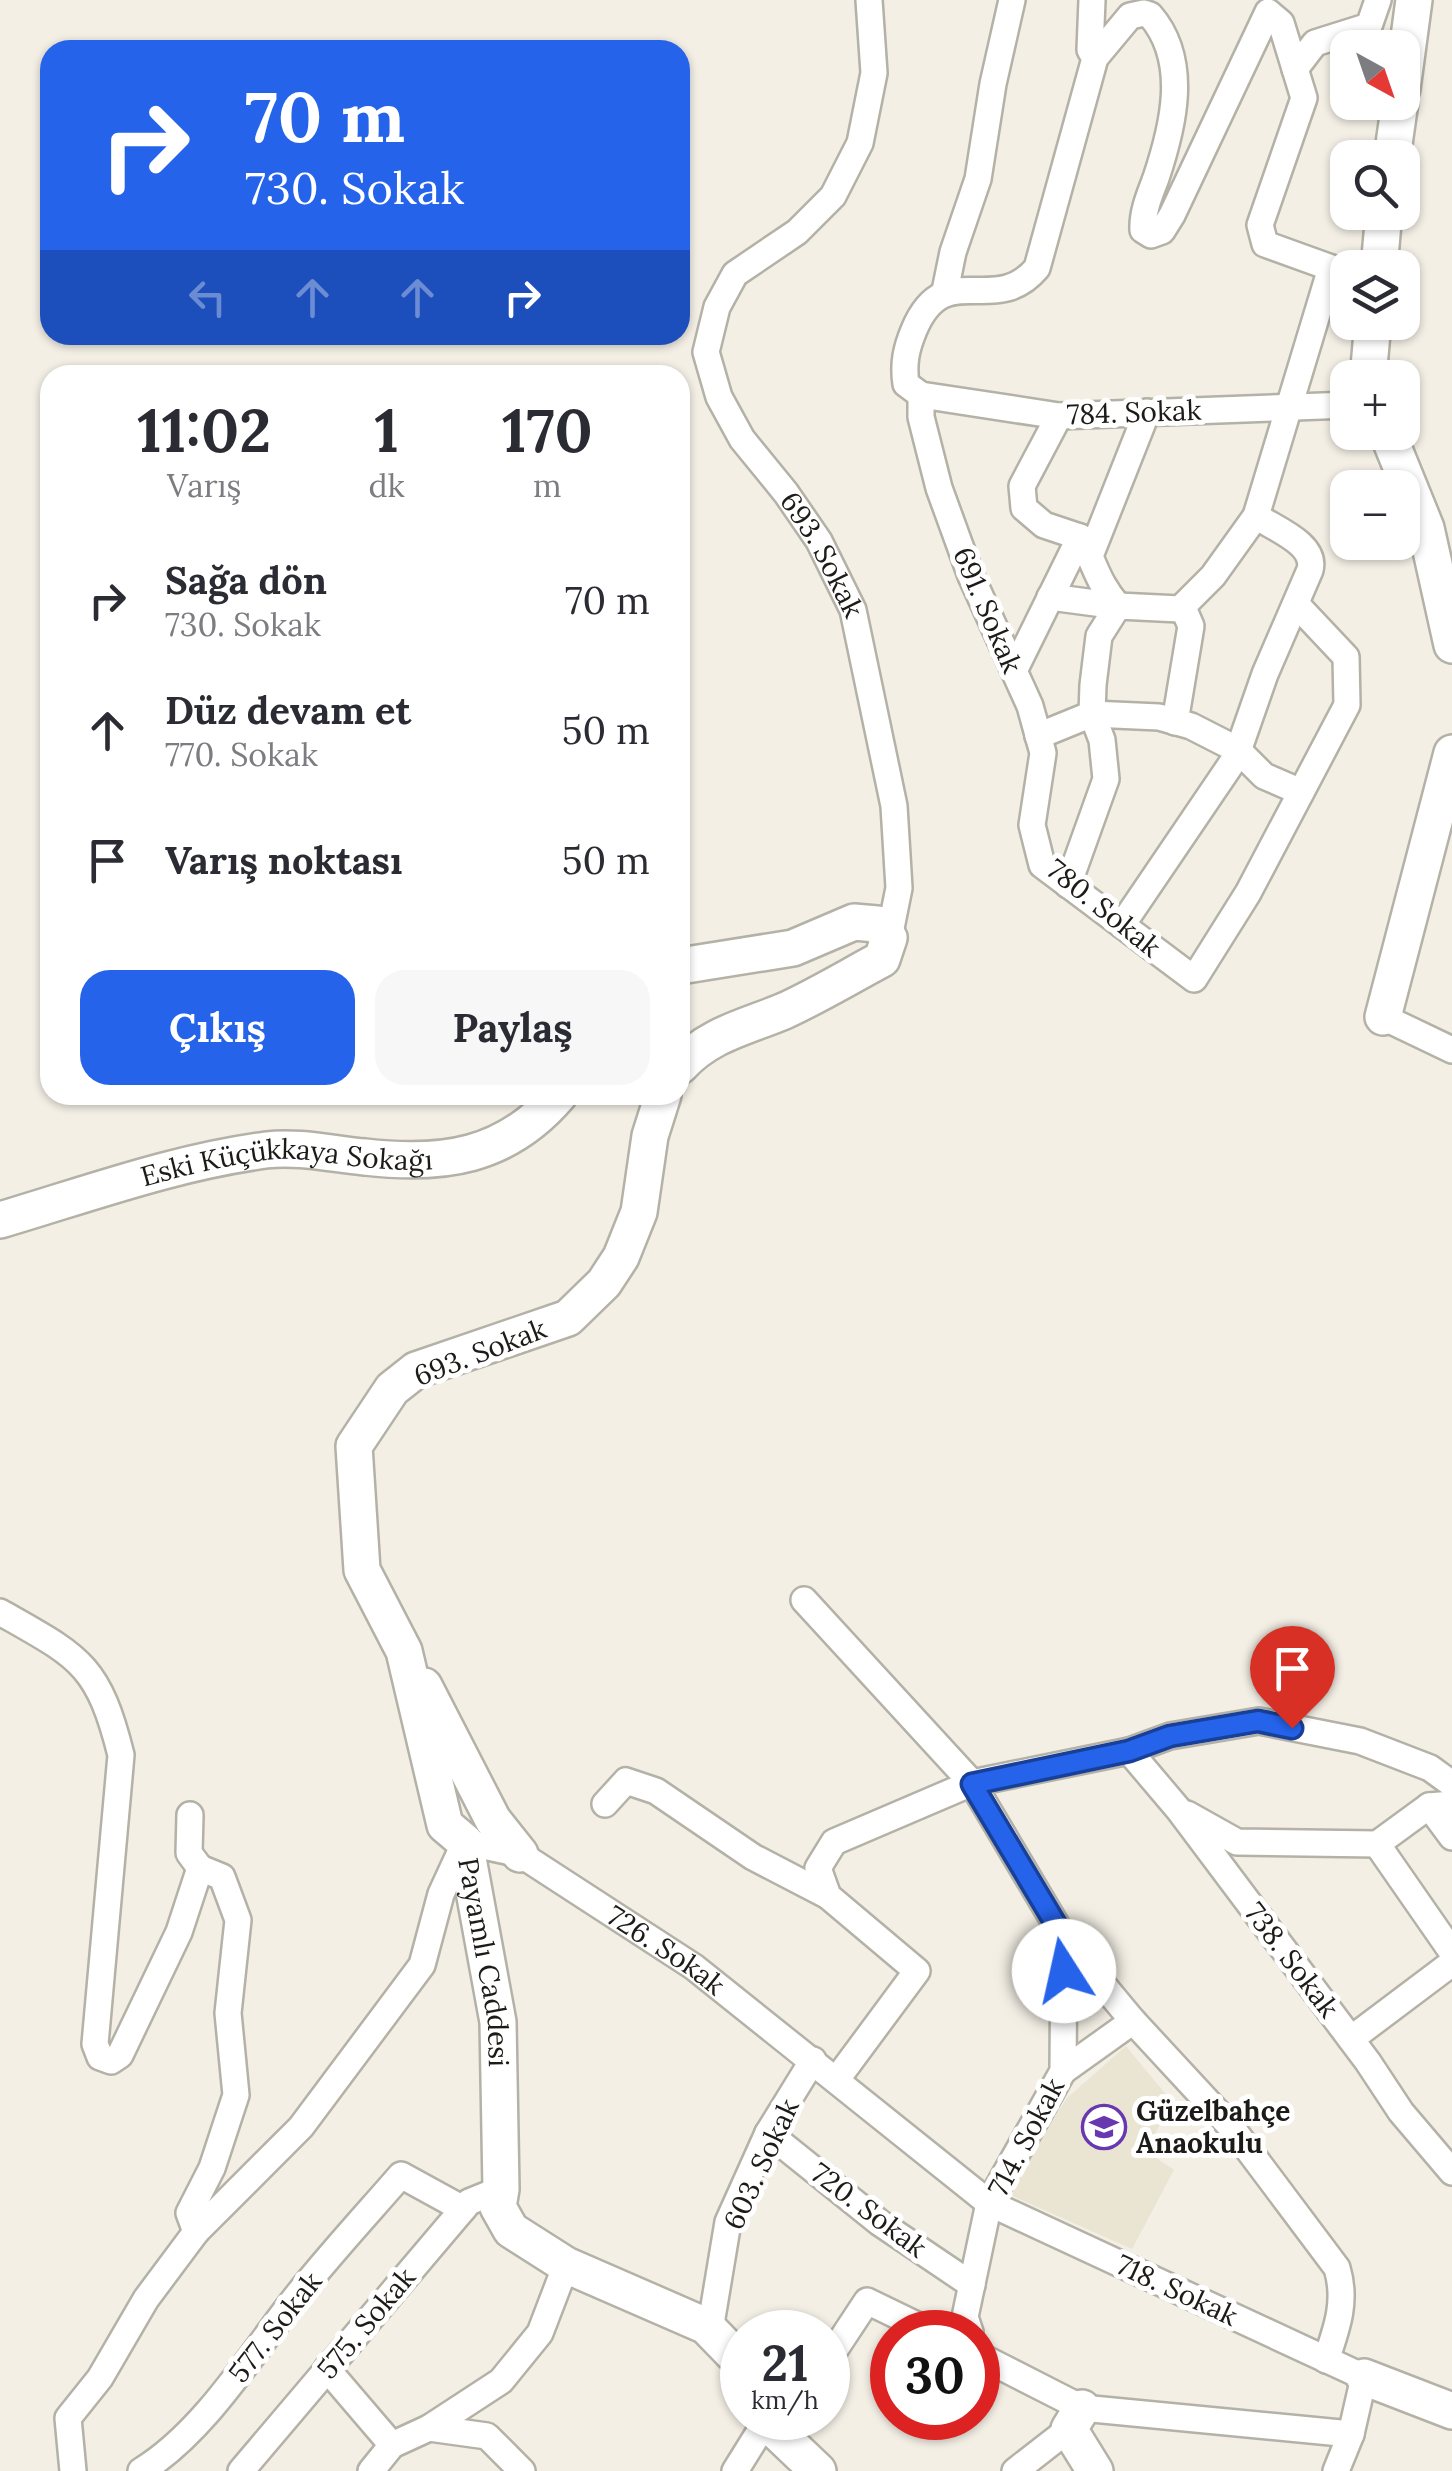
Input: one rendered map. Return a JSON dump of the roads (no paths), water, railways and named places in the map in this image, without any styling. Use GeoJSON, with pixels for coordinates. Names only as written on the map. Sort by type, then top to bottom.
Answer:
{"type":"FeatureCollection","features":[{"type":"Feature","properties":{"kind":"street","name":"693. Sokak"},"geometry":{"type":"LineString","coordinates":[[869,0],[874,73],[860,143],[833,196],[797,232],[735,274],[717,307],[706,352],[719,397],[742,440],[786,492],[820,541],[853,610],[894,806],[899,888],[889,938]]}},
{"type":"Feature","properties":{"kind":"street"},"geometry":{"type":"LineString","coordinates":[[1012,0],[993,84],[981,164],[945,291],[988,292],[1020,284],[1037,268],[1095,58],[1130,16],[1137,13],[1150,15],[1164,36],[1176,91],[1170,138],[1142,225],[1146,233],[1155,235],[1162,231],[1172,215],[1268,12],[1278,9],[1304,98],[1260,224],[1264,244],[1330,268]]}},
{"type":"Feature","properties":{"kind":"street"},"geometry":{"type":"LineString","coordinates":[[1092,0],[1090,50],[1095,58]]}},
{"type":"Feature","properties":{"kind":"street"},"geometry":{"type":"LineString","coordinates":[[1295,69],[1315,43],[1370,26],[1378,0]]}},
{"type":"Feature","properties":{"kind":"street"},"geometry":{"type":"LineString","coordinates":[[1410,30],[1414,0]]}},
{"type":"Feature","properties":{"kind":"street","name":"691. Sokak"},"geometry":{"type":"LineString","coordinates":[[945,291],[922,314],[903,367],[906,384],[921,395],[921,417],[939,488],[971,576],[1030,706],[1043,754],[1032,826]]}},
{"type":"Feature","properties":{"kind":"street"},"geometry":{"type":"LineString","coordinates":[[1180,609],[1213,576],[1256,516],[1286,407],[1330,294]]}},
{"type":"Feature","properties":{"kind":"street","name":"784. Sokak"},"geometry":{"type":"LineString","coordinates":[[921,395],[1060,416],[1330,406]]}},
{"type":"Feature","properties":{"kind":"street"},"geometry":{"type":"LineString","coordinates":[[1014,671],[1050,598],[1085,546],[1148,412]]}},
{"type":"Feature","properties":{"kind":"street"},"geometry":{"type":"LineString","coordinates":[[1060,416],[1022,486],[1024,508],[1044,525],[1085,546],[1098,583],[1118,606]]}},
{"type":"Feature","properties":{"kind":"street"},"geometry":{"type":"LineString","coordinates":[[1395,450],[1426,528],[1452,645]]}},
{"type":"Feature","properties":{"kind":"street"},"geometry":{"type":"LineString","coordinates":[[1122,925],[1238,750],[1312,562],[1309,551],[1256,516]]}},
{"type":"Feature","properties":{"kind":"street"},"geometry":{"type":"LineString","coordinates":[[1050,598],[1184,610],[1191,626],[1175,722]]}},
{"type":"Feature","properties":{"kind":"street"},"geometry":{"type":"LineString","coordinates":[[1038,736],[1092,714],[1159,718],[1238,750],[1264,776],[1301,792],[1348,706],[1346,657],[1297,605]]}},
{"type":"Feature","properties":{"kind":"street"},"geometry":{"type":"LineString","coordinates":[[1068,885],[1106,778],[1102,740],[1092,714],[1099,636],[1118,606]]}},
{"type":"Feature","properties":{"kind":"street"},"geometry":{"type":"LineString","coordinates":[[1452,753],[1383,1017],[1452,1050]]}},
{"type":"Feature","properties":{"kind":"street","name":"780. Sokak"},"geometry":{"type":"LineString","coordinates":[[1032,826],[1042,865],[1194,979],[1248,893],[1301,792]]}},
{"type":"Feature","properties":{"kind":"street"},"geometry":{"type":"LineString","coordinates":[[690,964],[793,948],[854,922],[877,924],[889,938],[882,959],[784,1010],[731,1029],[690,1057]]}},
{"type":"Feature","properties":{"kind":"street","name":"Eski Küçükkaya Sokağı"},"geometry":{"type":"LineString","coordinates":[[0,1220],[171,1169],[267,1150],[423,1159],[474,1152],[501,1144],[548,1105]]}},
{"type":"Feature","properties":{"kind":"street","name":"693. Sokak"},"geometry":{"type":"LineString","coordinates":[[354,1446],[392,1389],[416,1370],[568,1318],[597,1291],[621,1257],[638,1212],[659,1105]]}},
{"type":"Feature","properties":{"kind":"street","name":"Payamlı Caddesi"},"geometry":{"type":"LineString","coordinates":[[354,1446],[362,1570],[404,1650],[445,1825],[465,1842],[498,2022],[498,2207],[511,2230],[566,2264],[710,2330],[720,2340]]}},
{"type":"Feature","properties":{"kind":"street"},"geometry":{"type":"LineString","coordinates":[[804,1600],[972,1784],[1064,1938],[1133,2021],[1232,2128],[1337,2268],[1343,2305],[1326,2360]]}},
{"type":"Feature","properties":{"kind":"street"},"geometry":{"type":"LineString","coordinates":[[0,1612],[59,1646],[86,1669],[109,1708],[120,1755],[95,2044],[100,2057],[111,2062],[120,2055],[178,1932],[200,1868]]}},
{"type":"Feature","properties":{"kind":"street","name":"726. Sokak"},"geometry":{"type":"LineString","coordinates":[[404,1650],[493,1820],[520,1854],[694,1967],[989,2204]]}},
{"type":"Feature","properties":{"kind":"street"},"geometry":{"type":"LineString","coordinates":[[828,1896],[818,1868],[834,1842],[972,1784],[1129,1751],[1170,1736],[1258,1721],[1360,1741],[1430,1768],[1452,1784]]}},
{"type":"Feature","properties":{"kind":"street","name":"738. Sokak"},"geometry":{"type":"LineString","coordinates":[[1129,1751],[1179,1810],[1351,2038],[1401,2112],[1452,2172]]}},
{"type":"Feature","properties":{"kind":"street"},"geometry":{"type":"LineString","coordinates":[[605,1804],[626,1782],[656,1790],[754,1858],[828,1896],[917,1971],[838,2080]]}},
{"type":"Feature","properties":{"kind":"street"},"geometry":{"type":"LineString","coordinates":[[1179,1810],[1237,1842],[1378,1844],[1440,1805],[1452,1836]]}},
{"type":"Feature","properties":{"kind":"street"},"geometry":{"type":"LineString","coordinates":[[190,1815],[188,1853],[200,1868],[222,1876],[238,1920],[228,2014],[236,2095],[212,2168],[189,2212],[196,2232]]}},
{"type":"Feature","properties":{"kind":"street"},"geometry":{"type":"LineString","coordinates":[[74,2471],[68,2418],[100,2378],[146,2299],[196,2232],[300,2126],[422,1964],[441,1894],[465,1842],[520,1854]]}},
{"type":"Feature","properties":{"kind":"street"},"geometry":{"type":"LineString","coordinates":[[1378,1844],[1452,1952]]}},
{"type":"Feature","properties":{"kind":"street","name":"714. Sokak"},"geometry":{"type":"LineString","coordinates":[[966,2310],[989,2204],[1063,2071],[1064,1938]]}},
{"type":"Feature","properties":{"kind":"street"},"geometry":{"type":"LineString","coordinates":[[1351,2038],[1452,1963]]}},
{"type":"Feature","properties":{"kind":"street"},"geometry":{"type":"LineString","coordinates":[[1063,2071],[1133,2021]]}},
{"type":"Feature","properties":{"kind":"street","name":"603. Sokak"},"geometry":{"type":"LineString","coordinates":[[710,2330],[728,2222],[768,2134],[813,2060]]}},
{"type":"Feature","properties":{"kind":"street","name":"720. Sokak"},"geometry":{"type":"LineString","coordinates":[[768,2134],[880,2223],[972,2285]]}},
{"type":"Feature","properties":{"kind":"street","name":"577. Sokak"},"geometry":{"type":"LineString","coordinates":[[141,2471],[163,2458],[222,2393],[301,2291],[401,2174],[463,2208]]}},
{"type":"Feature","properties":{"kind":"street","name":"575. Sokak"},"geometry":{"type":"LineString","coordinates":[[241,2471],[468,2202],[501,2189]]}},
{"type":"Feature","properties":{"kind":"street","name":"718. Sokak"},"geometry":{"type":"LineString","coordinates":[[989,2204],[1364,2377]]}},
{"type":"Feature","properties":{"kind":"street"},"geometry":{"type":"LineString","coordinates":[[371,2471],[392,2444],[429,2428],[502,2381],[540,2333],[566,2264]]}},
{"type":"Feature","properties":{"kind":"street"},"geometry":{"type":"LineString","coordinates":[[850,2327],[867,2301],[886,2310]]}},
{"type":"Feature","properties":{"kind":"street"},"geometry":{"type":"LineString","coordinates":[[327,2369],[392,2444]]}},
{"type":"Feature","properties":{"kind":"street"},"geometry":{"type":"LineString","coordinates":[[1000,2369],[1075,2418],[1351,2434]]}},
{"type":"Feature","properties":{"kind":"street"},"geometry":{"type":"LineString","coordinates":[[1336,2471],[1351,2434],[1364,2377],[1452,2411]]}},
{"type":"Feature","properties":{"kind":"street"},"geometry":{"type":"LineString","coordinates":[[1015,2471],[1075,2418]]}},
{"type":"Feature","properties":{"kind":"street"},"geometry":{"type":"LineString","coordinates":[[1075,2418],[1095,2471]]}},
{"type":"Feature","properties":{"kind":"street"},"geometry":{"type":"LineString","coordinates":[[429,2428],[487,2436],[522,2471]]}},
{"type":"Feature","properties":{"kind":"street"},"geometry":{"type":"LineString","coordinates":[[735,2471],[760,2440]]}},
{"type":"Feature","properties":{"kind":"street"},"geometry":{"type":"LineString","coordinates":[[792,2440],[818,2471]]}},
{"type":"Feature","properties":{"kind":"place","name":"Güzelbahçe Anaokulu"},"geometry":{"type":"Point","coordinates":[1104,2127]}}]}
